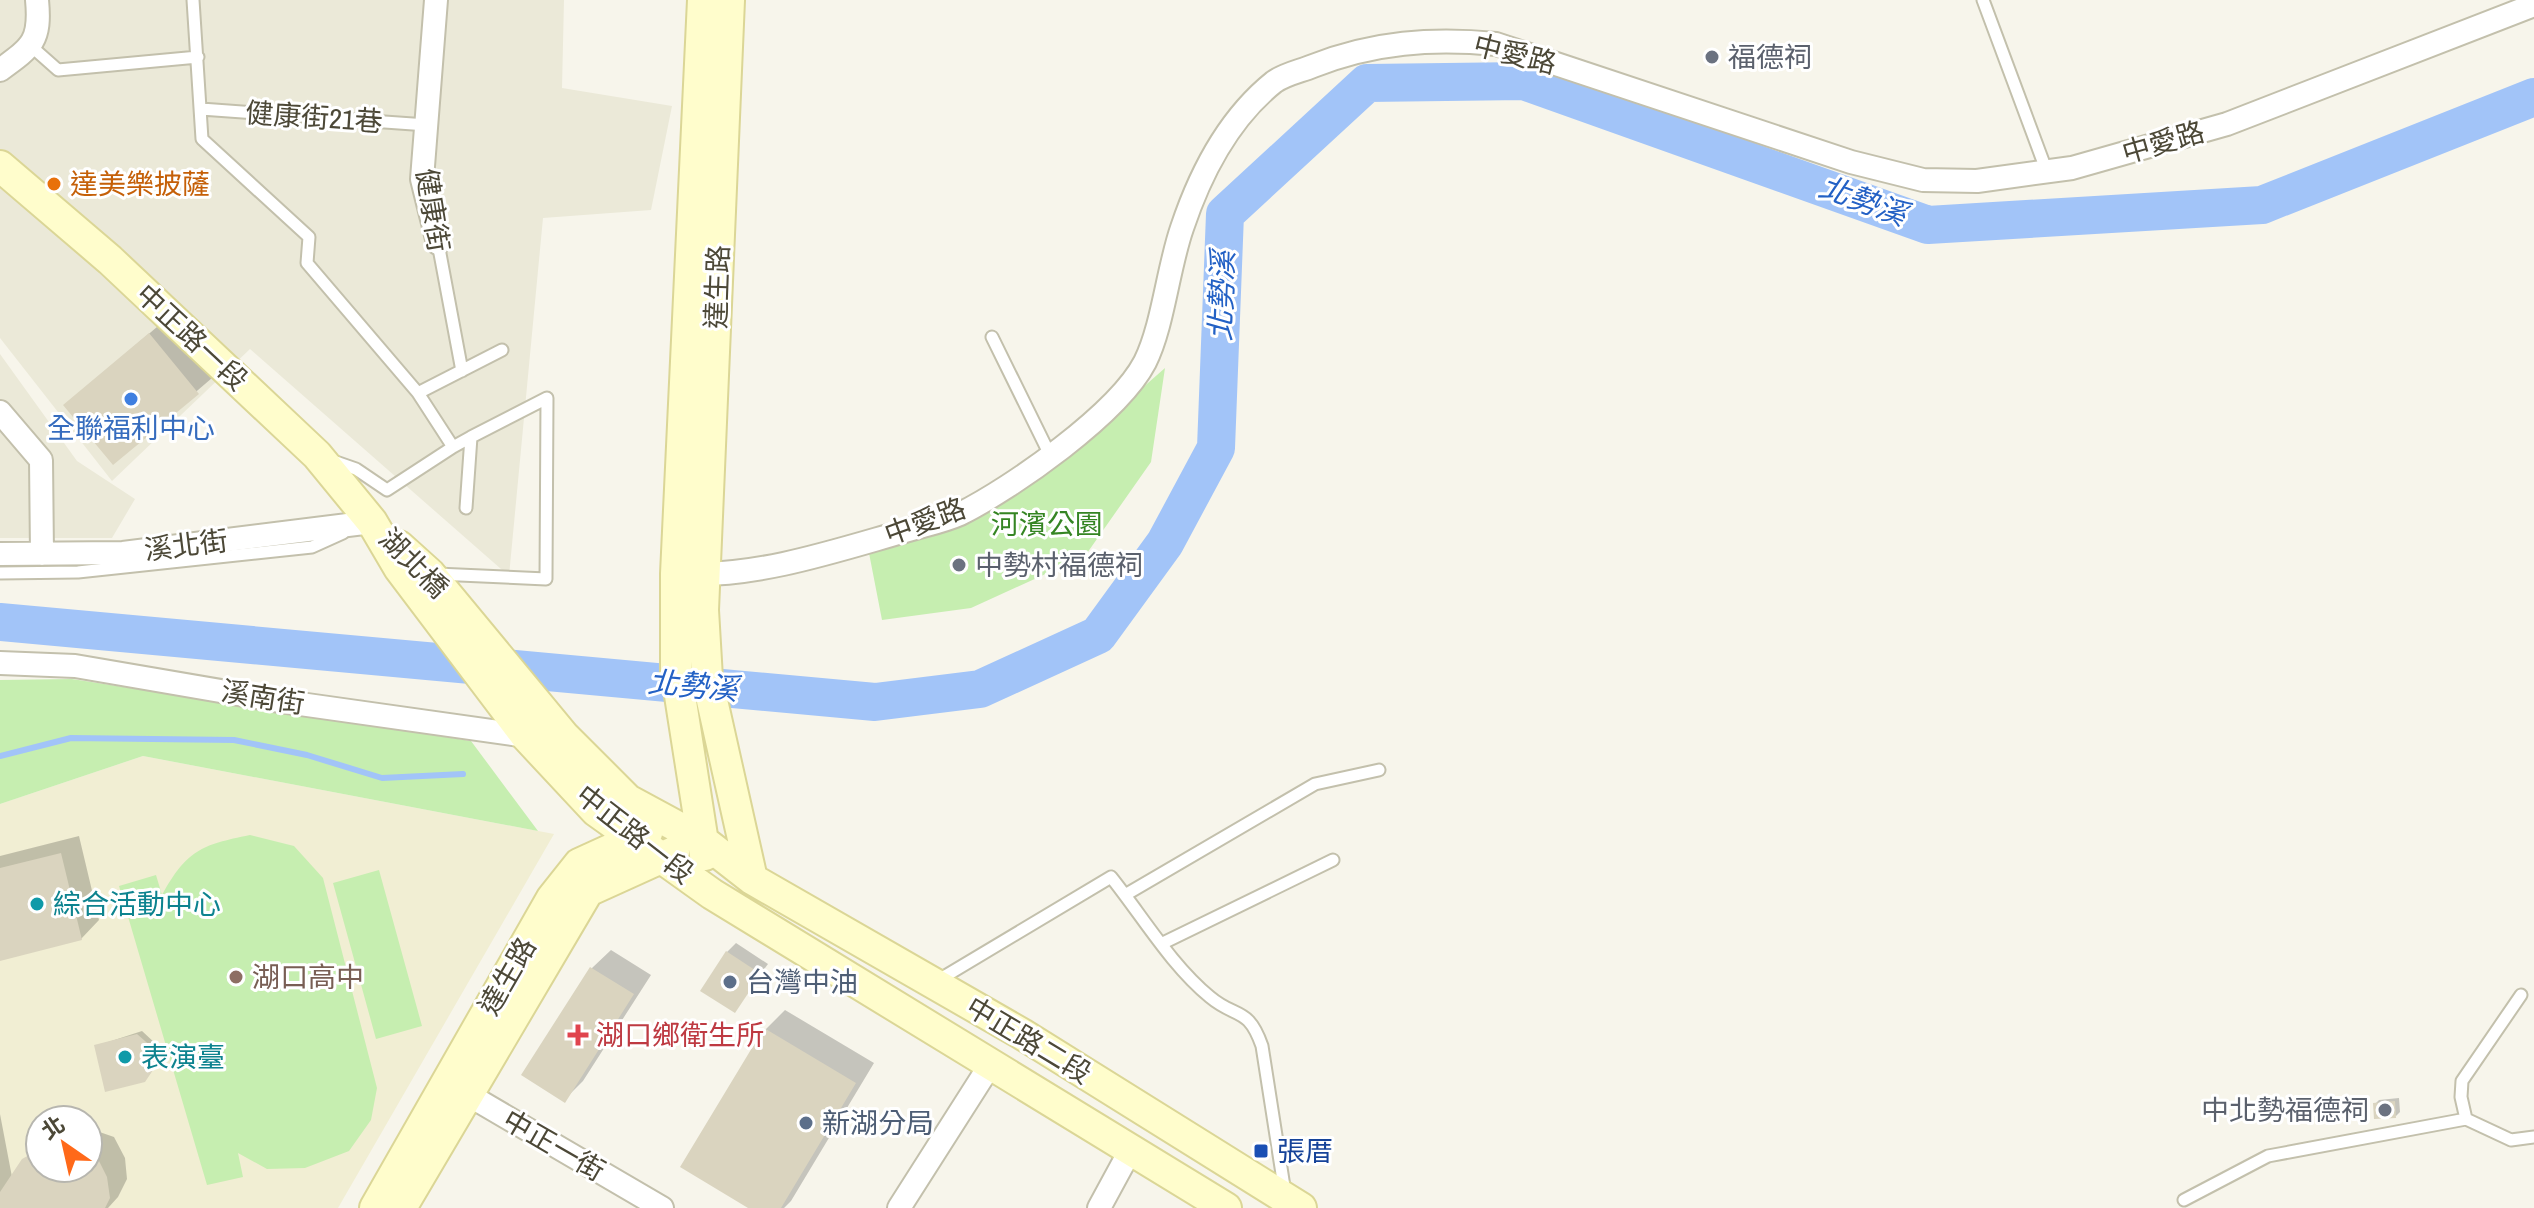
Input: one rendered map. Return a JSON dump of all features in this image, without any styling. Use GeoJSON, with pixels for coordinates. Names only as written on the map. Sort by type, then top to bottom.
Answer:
{"type":"FeatureCollection","features":[{"type":"Feature","properties":{"kind":"street"},"geometry":{"type":"LineString","coordinates":[[0,70],[32,47],[39,22],[37,0]]}},
{"type":"Feature","properties":{"kind":"street","name":"健康街"},"geometry":{"type":"LineString","coordinates":[[436,0],[422,179],[438,243]]}},
{"type":"Feature","properties":{"kind":"street","name":"達生路"},"geometry":{"type":"LineString","coordinates":[[690,574],[708,164],[703,0]]}},
{"type":"Feature","properties":{"kind":"street","name":"達生路"},"geometry":{"type":"LineString","coordinates":[[708,164],[729,0]]}},
{"type":"Feature","properties":{"kind":"street","name":"中愛路"},"geometry":{"type":"LineString","coordinates":[[690,574],[853,546],[958,515],[1050,455],[1117,399],[1146,360],[1182,227],[1222,140],[1245,108],[1277,80],[1334,58],[1402,41],[1452,40],[1496,44],[1776,139],[1923,180],[1977,181],[2047,172],[2227,124],[2534,5]]}},
{"type":"Feature","properties":{"kind":"street","name":"中正路一段"},"geometry":{"type":"LineString","coordinates":[[0,166],[110,260],[317,455],[372,522]]}},
{"type":"Feature","properties":{"kind":"street"},"geometry":{"type":"LineString","coordinates":[[0,412],[41,460],[42,554]]}},
{"type":"Feature","properties":{"kind":"street","name":"溪北街"},"geometry":{"type":"LineString","coordinates":[[0,554],[123,553],[372,522]]}},
{"type":"Feature","properties":{"kind":"street","name":"湖北橋"},"geometry":{"type":"LineString","coordinates":[[372,522],[430,574],[564,736]]}},
{"type":"Feature","properties":{"kind":"street","name":"湖北橋"},"geometry":{"type":"LineString","coordinates":[[372,522],[399,568],[526,736]]}},
{"type":"Feature","properties":{"kind":"street"},"geometry":{"type":"LineString","coordinates":[[690,574],[726,772],[752,879]]}},
{"type":"Feature","properties":{"kind":"street"},"geometry":{"type":"LineString","coordinates":[[690,574],[676,670],[712,894]]}},
{"type":"Feature","properties":{"kind":"street","name":"溪南街"},"geometry":{"type":"LineString","coordinates":[[0,663],[75,666],[279,701],[526,736]]}},
{"type":"Feature","properties":{"kind":"street","name":"中正路一段"},"geometry":{"type":"LineString","coordinates":[[526,736],[596,811],[658,859],[712,894]]}},
{"type":"Feature","properties":{"kind":"street","name":"中正路一段"},"geometry":{"type":"LineString","coordinates":[[564,736],[628,800],[702,840],[752,879]]}},
{"type":"Feature","properties":{"kind":"street","name":"達生路"},"geometry":{"type":"LineString","coordinates":[[401,1208],[552,898],[579,864],[700,809]]}},
{"type":"Feature","properties":{"kind":"street","name":"達生路"},"geometry":{"type":"LineString","coordinates":[[375,1208],[588,891],[740,824]]}},
{"type":"Feature","properties":{"kind":"street","name":"中正路二段"},"geometry":{"type":"LineString","coordinates":[[752,879],[933,983],[1289,1205]]}},
{"type":"Feature","properties":{"kind":"street","name":"中正路二段"},"geometry":{"type":"LineString","coordinates":[[712,894],[992,1062],[1226,1208]]}},
{"type":"Feature","properties":{"kind":"street"},"geometry":{"type":"LineString","coordinates":[[899,1208],[992,1062]]}},
{"type":"Feature","properties":{"kind":"street","name":"中正一街"},"geometry":{"type":"LineString","coordinates":[[458,1088],[662,1208]]}},
{"type":"Feature","properties":{"kind":"street"},"geometry":{"type":"LineString","coordinates":[[1099,1208],[1131,1149]]}},
{"type":"Feature","properties":{"kind":"lane"},"geometry":{"type":"LineString","coordinates":[[193,0],[202,139],[309,237],[307,263],[418,393],[453,447]]}},
{"type":"Feature","properties":{"kind":"lane"},"geometry":{"type":"LineString","coordinates":[[1983,0],[2047,172]]}},
{"type":"Feature","properties":{"kind":"lane"},"geometry":{"type":"LineString","coordinates":[[32,47],[58,70],[198,57]]}},
{"type":"Feature","properties":{"kind":"lane","name":"健康街21巷"},"geometry":{"type":"LineString","coordinates":[[201,109],[427,125]]}},
{"type":"Feature","properties":{"kind":"lane","name":"健康街"},"geometry":{"type":"LineString","coordinates":[[438,243],[462,371]]}},
{"type":"Feature","properties":{"kind":"lane"},"geometry":{"type":"LineString","coordinates":[[992,337],[1050,455]]}},
{"type":"Feature","properties":{"kind":"lane"},"geometry":{"type":"LineString","coordinates":[[418,393],[502,350]]}},
{"type":"Feature","properties":{"kind":"lane"},"geometry":{"type":"LineString","coordinates":[[317,455],[356,469],[387,490],[453,447],[547,398],[546,579],[430,574]]}},
{"type":"Feature","properties":{"kind":"lane"},"geometry":{"type":"LineString","coordinates":[[466,508],[471,437]]}},
{"type":"Feature","properties":{"kind":"lane"},"geometry":{"type":"LineString","coordinates":[[0,573],[78,572],[312,547],[372,522]]}},
{"type":"Feature","properties":{"kind":"lane"},"geometry":{"type":"LineString","coordinates":[[1125,895],[1315,784],[1379,770]]}},
{"type":"Feature","properties":{"kind":"lane"},"geometry":{"type":"LineString","coordinates":[[1163,943],[1333,860]]}},
{"type":"Feature","properties":{"kind":"lane"},"geometry":{"type":"LineString","coordinates":[[933,983],[1111,877],[1190,980],[1215,1001],[1236,1009],[1255,1025],[1262,1046],[1289,1205]]}},
{"type":"Feature","properties":{"kind":"lane"},"geometry":{"type":"LineString","coordinates":[[2466,1119],[2461,1097],[2462,1081],[2521,995]]}},
{"type":"Feature","properties":{"kind":"lane"},"geometry":{"type":"LineString","coordinates":[[2184,1200],[2268,1156],[2466,1119],[2511,1140],[2534,1137]]}},
{"type":"Feature","properties":{"kind":"shaded area"},"geometry":{"type":"Polygon","coordinates":[[[0,0],[564,0],[562,88],[672,106],[651,210],[543,218],[509,576],[250,349],[112,481],[0,338],[0,0]]]}},
{"type":"Feature","properties":{"kind":"shaded area"},"geometry":{"type":"Polygon","coordinates":[[[0,354],[77,461],[135,499],[112,538],[0,538],[0,354]]]}},
{"type":"Feature","properties":{"kind":"shaded area","name":"湖口高中"},"geometry":{"type":"Polygon","coordinates":[[[143,756],[554,834],[338,1208],[0,1208],[0,804],[143,756]]]}},
{"type":"Feature","properties":{"kind":"green space","name":"河濱公園"},"geometry":{"type":"Polygon","coordinates":[[[1165,368],[1151,462],[1085,556],[971,608],[882,620],[869,553],[966,523],[1058,462],[1165,368]]]}},
{"type":"Feature","properties":{"kind":"green space"},"geometry":{"type":"Polygon","coordinates":[[[72,679],[471,741],[538,831],[143,756],[0,804],[0,680],[72,679]]]}},
{"type":"Feature","properties":{"kind":"green space"},"geometry":{"type":"Polygon","coordinates":[[[250,835],[294,846],[323,878],[377,1088],[371,1120],[349,1151],[305,1168],[267,1169],[238,1153],[243,1177],[207,1185],[119,886],[156,875],[162,895],[179,868],[197,852],[219,842],[250,835]]]}},
{"type":"Feature","properties":{"kind":"green space"},"geometry":{"type":"Polygon","coordinates":[[[379,870],[422,1026],[376,1039],[333,883],[379,870]]]}},
{"type":"Feature","properties":{"kind":"building","name":"全聯福利中心"},"geometry":{"type":"Polygon","coordinates":[[[149,333],[199,394],[113,465],[63,405],[149,333]]]}},
{"type":"Feature","properties":{"kind":"building","name":"綜合活動中心"},"geometry":{"type":"Polygon","coordinates":[[[61,853],[82,940],[0,961],[0,868],[61,853]]]}},
{"type":"Feature","properties":{"kind":"building","name":"台灣中油"},"geometry":{"type":"Polygon","coordinates":[[[726,951],[761,974],[735,1013],[700,991],[726,951]]]}},
{"type":"Feature","properties":{"kind":"building","name":"湖口鄉衛生所"},"geometry":{"type":"Polygon","coordinates":[[[590,967],[634,994],[565,1103],[521,1075],[590,967]]]}},
{"type":"Feature","properties":{"kind":"building","name":"新湖分局"},"geometry":{"type":"Polygon","coordinates":[[[764,1028],[856,1083],[781,1208],[748,1208],[680,1167],[764,1028]]]}},
{"type":"Feature","properties":{"kind":"building","name":"表演臺"},"geometry":{"type":"Polygon","coordinates":[[[137,1034],[153,1048],[155,1067],[145,1082],[105,1092],[94,1045],[137,1034]]]}},
{"type":"Feature","properties":{"kind":"building","name":"中北勢福德祠"},"geometry":{"type":"Polygon","coordinates":[[[2395,1101],[2396,1118],[2374,1119],[2373,1103],[2395,1101]]]}},
{"type":"Feature","properties":{"kind":"building"},"geometry":{"type":"Polygon","coordinates":[[[22,1159],[24,1184],[104,1184],[104,1171],[110,1198],[105,1208],[0,1208],[0,1192],[22,1159]]]}},
{"type":"Feature","properties":{"kind":"waterway","name":"北勢溪"},"geometry":{"type":"LineString","coordinates":[[0,622],[875,702],[980,689],[1098,635],[1165,543],[1216,448],[1225,214],[1367,83],[1524,81],[1928,225],[2262,205],[2534,97]]}},
{"type":"Feature","properties":{"kind":"waterway"},"geometry":{"type":"LineString","coordinates":[[0,756],[71,738],[234,740],[307,755],[382,778],[463,774]]}},
{"type":"Feature","properties":{"kind":"place","name":"福德祠"},"geometry":{"type":"Point","coordinates":[1712,57]}},
{"type":"Feature","properties":{"kind":"place","name":"達美樂披薩"},"geometry":{"type":"Point","coordinates":[54,184]}},
{"type":"Feature","properties":{"kind":"place","name":"全聯福利中心"},"geometry":{"type":"Point","coordinates":[131,399]}},
{"type":"Feature","properties":{"kind":"place","name":"中勢村福德祠"},"geometry":{"type":"Point","coordinates":[959,565]}},
{"type":"Feature","properties":{"kind":"place","name":"綜合活動中心"},"geometry":{"type":"Point","coordinates":[37,904]}},
{"type":"Feature","properties":{"kind":"place","name":"湖口高中"},"geometry":{"type":"Point","coordinates":[236,977]}},
{"type":"Feature","properties":{"kind":"place","name":"台灣中油"},"geometry":{"type":"Point","coordinates":[730,982]}},
{"type":"Feature","properties":{"kind":"place","name":"湖口鄉衛生所"},"geometry":{"type":"Point","coordinates":[578,1035]}},
{"type":"Feature","properties":{"kind":"place","name":"表演臺"},"geometry":{"type":"Point","coordinates":[125,1057]}},
{"type":"Feature","properties":{"kind":"place","name":"中北勢福德祠"},"geometry":{"type":"Point","coordinates":[2385,1110]}},
{"type":"Feature","properties":{"kind":"place","name":"新湖分局"},"geometry":{"type":"Point","coordinates":[806,1123]}},
{"type":"Feature","properties":{"kind":"place","name":"張厝"},"geometry":{"type":"Point","coordinates":[1261,1151]}}]}
